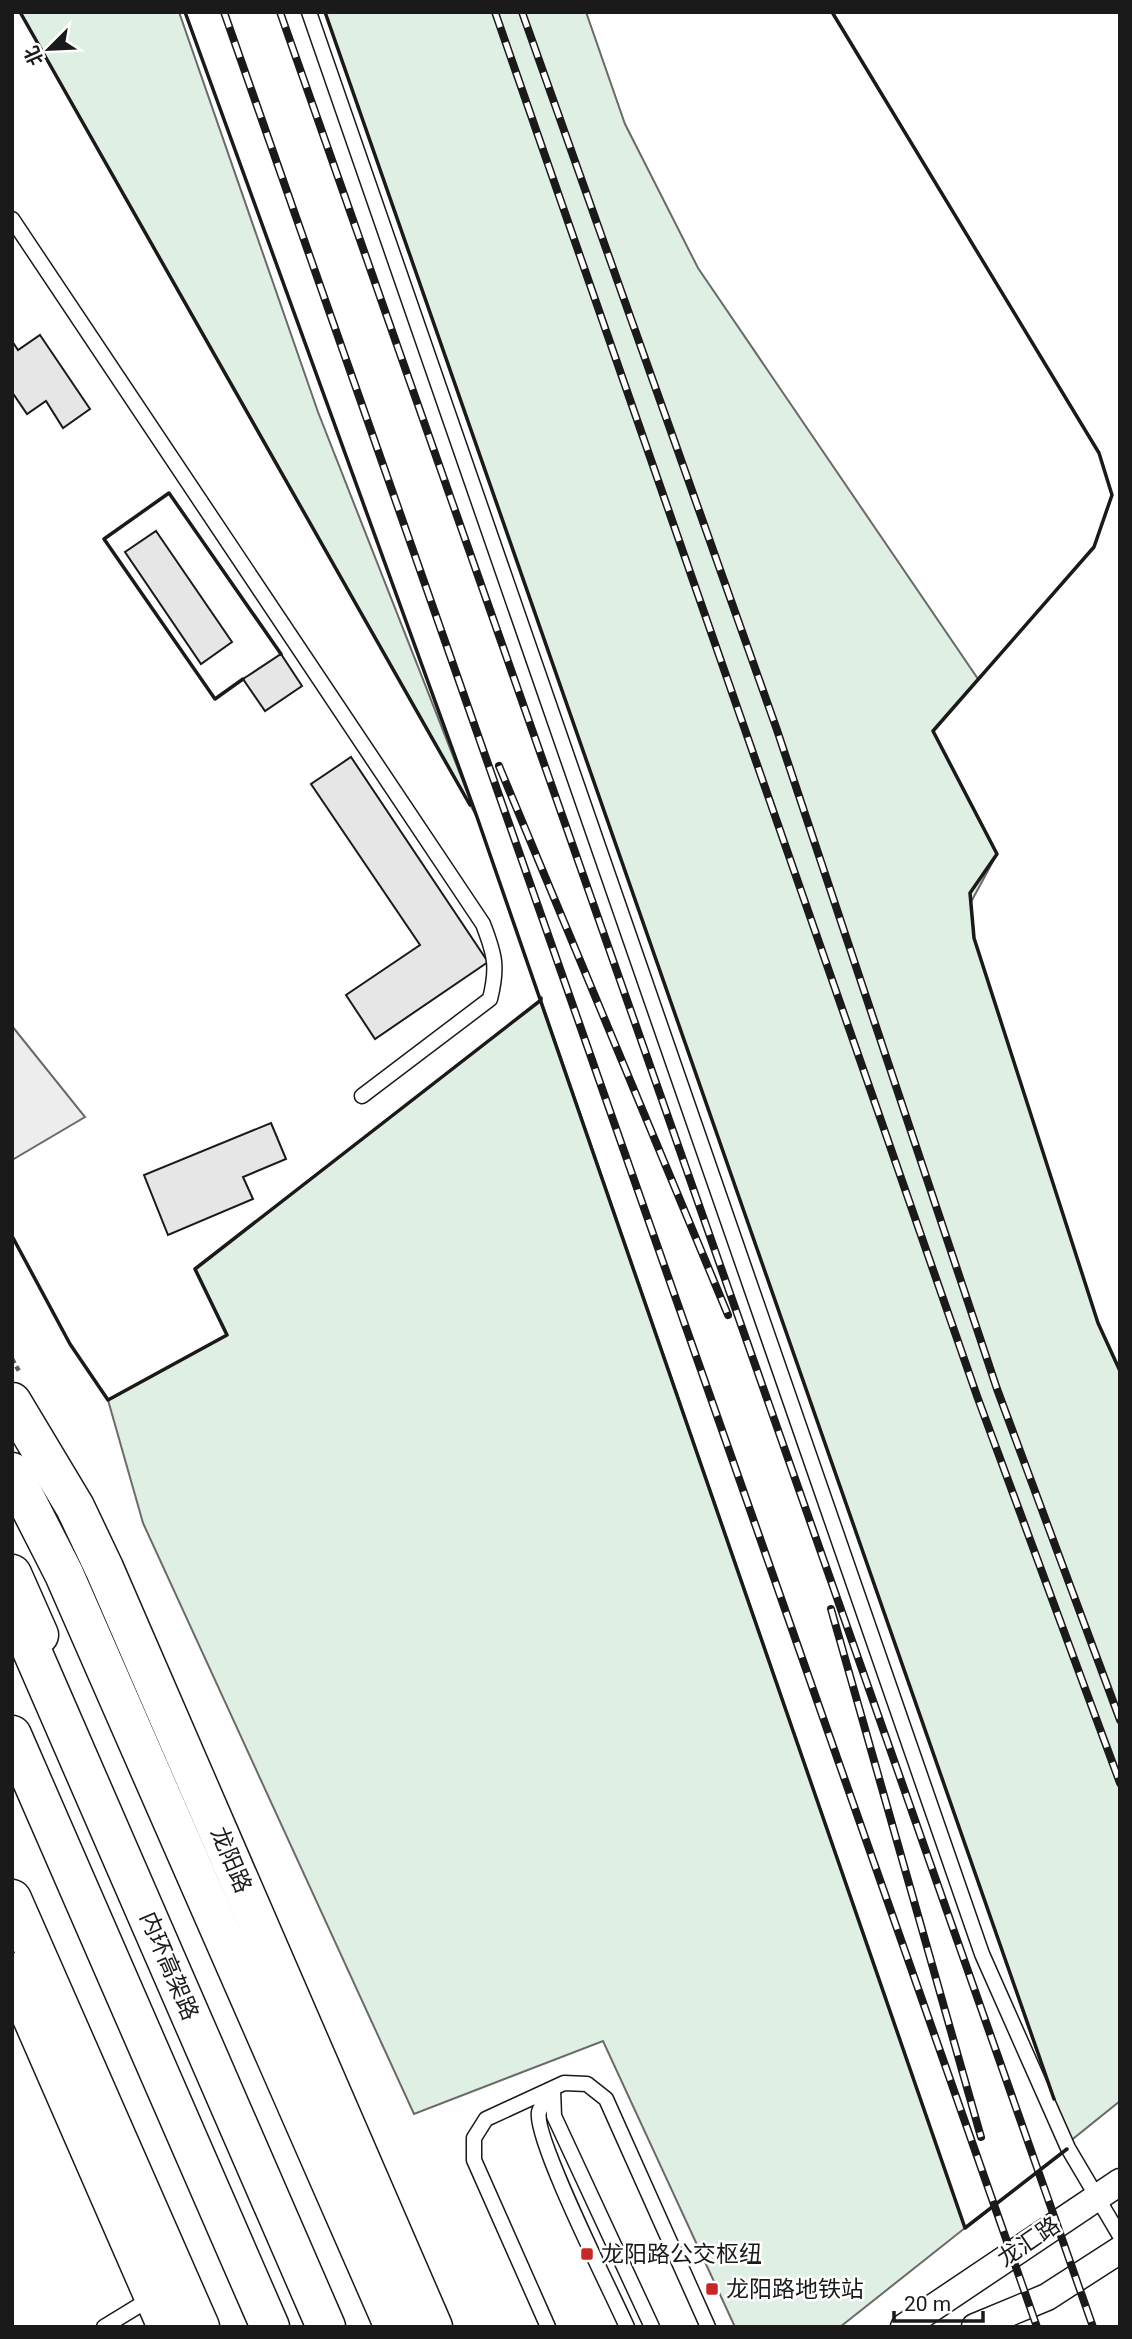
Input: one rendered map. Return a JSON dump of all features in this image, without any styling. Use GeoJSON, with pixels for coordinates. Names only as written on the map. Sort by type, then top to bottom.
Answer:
{"type":"FeatureCollection","features":[{"type":"Feature","properties":{"kind":"main road","name":"龙阳路"},"geometry":{"type":"LineString","coordinates":[[12,1402],[75,1507],[104,1568],[433,2327]]}},
{"type":"Feature","properties":{"kind":"main road"},"geometry":{"type":"LineString","coordinates":[[12,1472],[64,1574],[394,2327]]}},
{"type":"Feature","properties":{"kind":"main road"},"geometry":{"type":"LineString","coordinates":[[12,1574],[341,2327]]}},
{"type":"Feature","properties":{"kind":"main road","name":"内环高架路"},"geometry":{"type":"LineString","coordinates":[[12,1605],[326,2327]]}},
{"type":"Feature","properties":{"kind":"main road"},"geometry":{"type":"LineString","coordinates":[[12,1735],[270,2327]]}},
{"type":"Feature","properties":{"kind":"main road"},"geometry":{"type":"LineString","coordinates":[[12,1773],[254,2327]]}},
{"type":"Feature","properties":{"kind":"main road"},"geometry":{"type":"LineString","coordinates":[[12,1899],[200,2327]]}},
{"type":"Feature","properties":{"kind":"main road"},"geometry":{"type":"LineString","coordinates":[[12,1972],[161,2312]]}},
{"type":"Feature","properties":{"kind":"street","name":"龙汇路"},"geometry":{"type":"LineString","coordinates":[[904,2327],[1120,2182]]}},
{"type":"Feature","properties":{"kind":"street"},"geometry":{"type":"LineString","coordinates":[[975,2327],[1047,2297],[1120,2250]]}},
{"type":"Feature","properties":{"kind":"lane"},"geometry":{"type":"LineString","coordinates":[[309,12],[982,1954],[1068,2148],[1120,2236]]}},
{"type":"Feature","properties":{"kind":"lane"},"geometry":{"type":"LineString","coordinates":[[12,219],[483,924],[494,951],[496,976],[490,999],[362,1096]]}},
{"type":"Feature","properties":{"kind":"lane"},"geometry":{"type":"LineString","coordinates":[[548,2327],[474,2160],[474,2138],[486,2119],[564,2083],[587,2084],[606,2099],[708,2327]]}},
{"type":"Feature","properties":{"kind":"lane"},"geometry":{"type":"LineString","coordinates":[[553,2088],[539,2112],[541,2134],[627,2327]]}},
{"type":"Feature","properties":{"kind":"lane"},"geometry":{"type":"LineString","coordinates":[[553,2088],[554,2116],[652,2327]]}},
{"type":"Feature","properties":{"kind":"lane"},"geometry":{"type":"LineString","coordinates":[[104,2327],[161,2312]]}},
{"type":"Feature","properties":{"kind":"green space"},"geometry":{"type":"Polygon","coordinates":[[[20,12],[179,12],[318,412],[477,817],[20,12]]]}},
{"type":"Feature","properties":{"kind":"green space"},"geometry":{"type":"Polygon","coordinates":[[[325,12],[586,12],[625,124],[698,268],[978,679],[933,731],[997,854],[971,902],[974,938],[1098,1323],[1120,1371],[1120,2101],[1069,2142],[325,12]]]}},
{"type":"Feature","properties":{"kind":"green space"},"geometry":{"type":"Polygon","coordinates":[[[541,1000],[965,2228],[840,2327],[735,2327],[603,2041],[414,2114],[143,1523],[108,1400],[227,1335],[195,1269],[541,1000]]]}},
{"type":"Feature","properties":{"kind":"shaded area"},"geometry":{"type":"Polygon","coordinates":[[[12,1026],[85,1117],[12,1160],[12,1026]]]}},
{"type":"Feature","properties":{"kind":"building"},"geometry":{"type":"Polygon","coordinates":[[[40,335],[90,409],[63,428],[46,401],[27,414],[12,392],[12,341],[18,350],[40,335]]]}},
{"type":"Feature","properties":{"kind":"building"},"geometry":{"type":"Polygon","coordinates":[[[156,531],[232,642],[201,664],[125,552],[156,531]]]}},
{"type":"Feature","properties":{"kind":"building"},"geometry":{"type":"Polygon","coordinates":[[[281,654],[302,686],[265,711],[243,679],[281,654]]]}},
{"type":"Feature","properties":{"kind":"building"},"geometry":{"type":"Polygon","coordinates":[[[351,757],[488,962],[375,1039],[346,995],[420,945],[311,784],[351,757]]]}},
{"type":"Feature","properties":{"kind":"building"},"geometry":{"type":"Polygon","coordinates":[[[271,1123],[286,1159],[243,1177],[253,1199],[168,1235],[144,1175],[271,1123]]]}},
{"type":"Feature","properties":{"kind":"railway"},"geometry":{"type":"LineString","coordinates":[[224,12],[1037,2327]]}},
{"type":"Feature","properties":{"kind":"railway"},"geometry":{"type":"LineString","coordinates":[[280,12],[1093,2327]]}},
{"type":"Feature","properties":{"kind":"railway"},"geometry":{"type":"LineString","coordinates":[[495,12],[977,1396],[1120,1783]]}},
{"type":"Feature","properties":{"kind":"railway"},"geometry":{"type":"LineString","coordinates":[[522,12],[777,730],[997,1389],[1120,1720]]}},
{"type":"Feature","properties":{"kind":"railway"},"geometry":{"type":"LineString","coordinates":[[499,766],[728,1315]]}},
{"type":"Feature","properties":{"kind":"railway"},"geometry":{"type":"LineString","coordinates":[[831,1609],[981,2137]]}},
{"type":"Feature","properties":{"kind":"wall"},"geometry":{"type":"LineString","coordinates":[[20,12],[470,805]]}},
{"type":"Feature","properties":{"kind":"wall"},"geometry":{"type":"LineString","coordinates":[[185,12],[477,817],[965,2228],[1067,2149]]}},
{"type":"Feature","properties":{"kind":"wall"},"geometry":{"type":"LineString","coordinates":[[325,12],[1054,2099]]}},
{"type":"Feature","properties":{"kind":"wall"},"geometry":{"type":"LineString","coordinates":[[832,12],[1099,453],[1112,495],[1094,547],[933,731],[997,854],[970,893],[974,938],[1098,1323],[1120,1371]]}},
{"type":"Feature","properties":{"kind":"wall"},"geometry":{"type":"LineString","coordinates":[[243,679],[215,699],[104,539],[169,493],[281,654]]}},
{"type":"Feature","properties":{"kind":"wall"},"geometry":{"type":"LineString","coordinates":[[12,1236],[70,1344],[108,1400],[227,1335],[195,1269],[541,998]]}},
{"type":"Feature","properties":{"kind":"place","name":"龙阳路公交枢纽"},"geometry":{"type":"Point","coordinates":[587,2254]}},
{"type":"Feature","properties":{"kind":"place","name":"龙阳路地铁站"},"geometry":{"type":"Point","coordinates":[712,2289]}}]}
